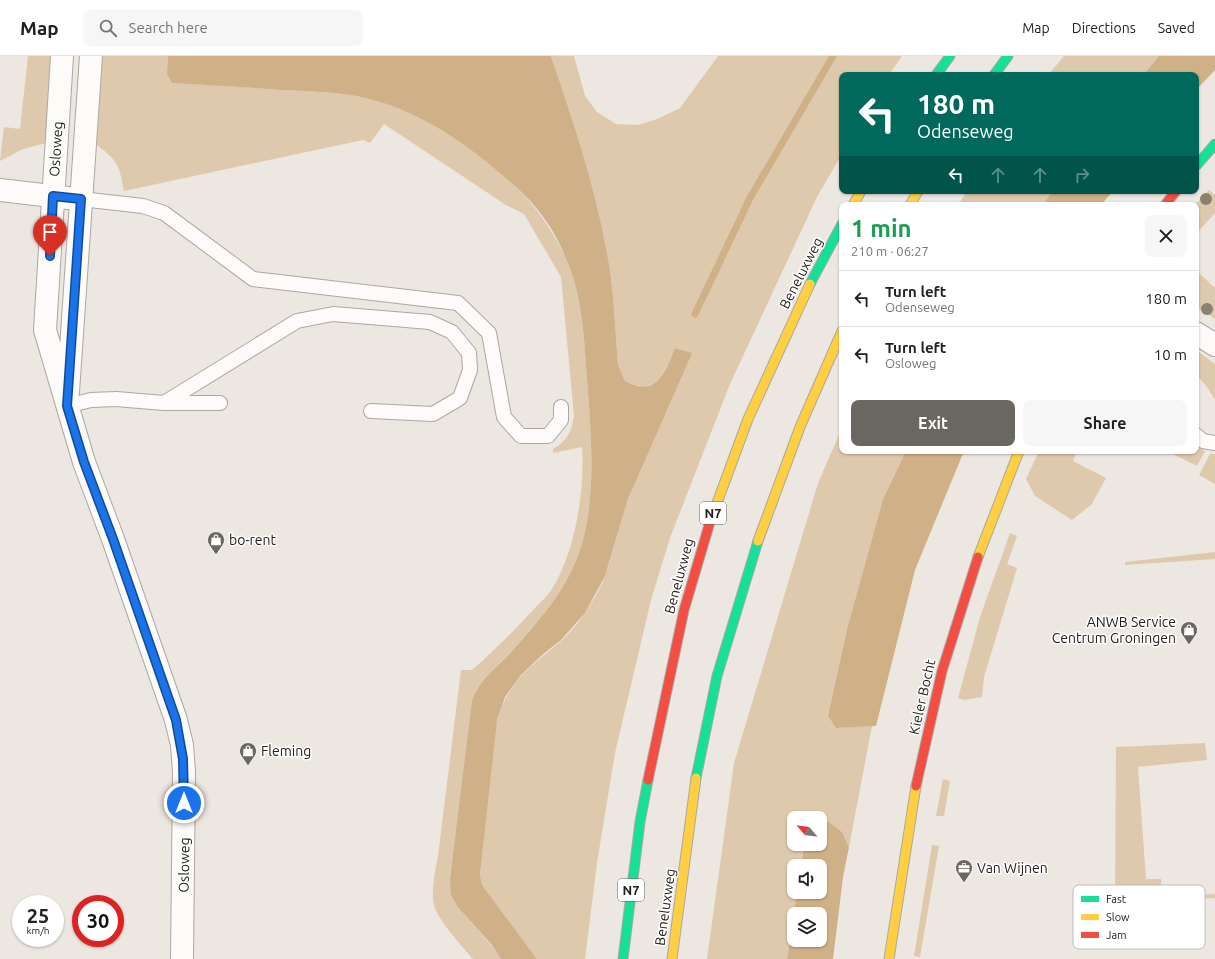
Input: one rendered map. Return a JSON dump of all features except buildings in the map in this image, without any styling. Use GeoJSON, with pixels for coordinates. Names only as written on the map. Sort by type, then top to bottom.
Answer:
{"type":"FeatureCollection","features":[{"type":"Feature","properties":{"kind":"main road"},"geometry":{"type":"LineString","coordinates":[[934,72],[943,56]]}},
{"type":"Feature","properties":{"kind":"main road"},"geometry":{"type":"LineString","coordinates":[[938,72],[950,56]]}},
{"type":"Feature","properties":{"kind":"main road"},"geometry":{"type":"LineString","coordinates":[[996,72],[1008,56]]}},
{"type":"Feature","properties":{"kind":"main road"},"geometry":{"type":"LineString","coordinates":[[1199,163],[1215,144]]}},
{"type":"Feature","properties":{"kind":"main road"},"geometry":{"type":"LineString","coordinates":[[1167,202],[1174,194]]}},
{"type":"Feature","properties":{"kind":"main road","name":"Beneluxweg"},"geometry":{"type":"LineString","coordinates":[[623,959],[640,822],[653,750],[684,610],[703,541],[748,419],[808,288],[839,230]]}},
{"type":"Feature","properties":{"kind":"main road","name":"Beneluxweg"},"geometry":{"type":"LineString","coordinates":[[672,959],[697,773],[717,676],[753,553],[800,427],[839,338]]}},
{"type":"Feature","properties":{"kind":"main road","name":"Kieler Bocht"},"geometry":{"type":"LineString","coordinates":[[889,959],[905,853],[934,704],[951,638],[971,572],[994,508],[1017,454]]}},
{"type":"Feature","properties":{"kind":"street","name":"Osloweg"},"geometry":{"type":"LineString","coordinates":[[62,56],[45,330],[84,462],[113,539],[176,720],[182,745],[184,772],[182,959]]}},
{"type":"Feature","properties":{"kind":"street","name":"Osloweg"},"geometry":{"type":"LineString","coordinates":[[67,406],[91,56]]}},
{"type":"Feature","properties":{"kind":"street"},"geometry":{"type":"LineString","coordinates":[[0,190],[81,199]]}},
{"type":"Feature","properties":{"kind":"street"},"geometry":{"type":"LineString","coordinates":[[1199,335],[1215,345]]}},
{"type":"Feature","properties":{"kind":"lane"},"geometry":{"type":"LineString","coordinates":[[81,199],[143,206],[164,213],[253,280],[458,303],[489,333],[504,417],[521,436],[548,436],[561,420],[561,407]]}},
{"type":"Feature","properties":{"kind":"lane"},"geometry":{"type":"LineString","coordinates":[[164,403],[297,321],[333,314],[430,322],[452,332],[469,353],[470,370],[460,398],[433,414],[371,411]]}},
{"type":"Feature","properties":{"kind":"lane"},"geometry":{"type":"LineString","coordinates":[[67,406],[91,400],[164,403],[220,403]]}},
{"type":"Feature","properties":{"kind":"lane"},"geometry":{"type":"LineString","coordinates":[[1199,438],[1203,441],[1215,443]]}},
{"type":"Feature","properties":{"kind":"shaded area"},"geometry":{"type":"Polygon","coordinates":[[[28,56],[54,56],[46,143],[23,149],[0,161],[4,127],[20,129],[28,56]]]}},
{"type":"Feature","properties":{"kind":"shaded area"},"geometry":{"type":"Polygon","coordinates":[[[102,56],[168,56],[167,74],[172,83],[319,92],[356,96],[387,104],[419,117],[450,134],[479,154],[507,178],[531,203],[551,231],[566,259],[576,288],[582,318],[585,349],[591,446],[588,516],[584,537],[577,558],[565,584],[532,629],[484,680],[472,702],[451,895],[501,959],[473,959],[449,931],[438,915],[433,900],[433,883],[438,856],[461,670],[472,670],[488,656],[550,592],[567,557],[577,521],[582,483],[582,447],[553,453],[553,449],[562,443],[568,435],[574,416],[561,277],[524,214],[506,205],[384,124],[370,143],[363,140],[124,191],[121,175],[117,165],[110,156],[97,145],[102,56]]]}},
{"type":"Feature","properties":{"kind":"shaded area"},"geometry":{"type":"Polygon","coordinates":[[[168,56],[551,56],[583,153],[602,228],[611,280],[618,365],[625,381],[644,387],[652,385],[663,374],[675,348],[692,353],[628,499],[605,576],[585,613],[562,639],[521,675],[512,687],[505,697],[497,720],[480,875],[482,885],[537,959],[501,959],[491,944],[458,907],[451,895],[450,880],[472,701],[484,679],[532,629],[557,596],[565,584],[577,558],[584,537],[588,516],[591,470],[589,401],[584,333],[572,273],[555,234],[531,202],[506,178],[468,147],[433,125],[396,108],[377,101],[356,96],[319,92],[172,83],[167,74],[168,56]]]}},
{"type":"Feature","properties":{"kind":"shaded area"},"geometry":{"type":"Polygon","coordinates":[[[551,56],[574,56],[585,96],[597,112],[616,124],[638,125],[657,119],[680,108],[718,56],[902,56],[891,72],[839,72],[839,159],[817,197],[730,384],[670,538],[651,600],[615,753],[597,863],[585,959],[537,959],[482,885],[480,875],[495,730],[501,708],[510,690],[533,664],[560,642],[573,629],[599,590],[635,481],[691,353],[675,348],[663,374],[652,384],[644,386],[625,381],[618,365],[611,280],[602,228],[583,153],[551,56]]]}},
{"type":"Feature","properties":{"kind":"shaded area"},"geometry":{"type":"Polygon","coordinates":[[[1064,56],[1159,56],[1146,72],[1051,72],[1064,56]]]}},
{"type":"Feature","properties":{"kind":"shaded area"},"geometry":{"type":"Polygon","coordinates":[[[1159,56],[1215,56],[1215,70],[1199,87],[1199,72],[1146,72],[1159,56]]]}},
{"type":"Feature","properties":{"kind":"shaded area"},"geometry":{"type":"Polygon","coordinates":[[[1209,190],[1215,195],[1215,213],[1199,231],[1199,202],[1198,202],[1209,190]]]}},
{"type":"Feature","properties":{"kind":"shaded area"},"geometry":{"type":"Polygon","coordinates":[[[965,194],[1050,194],[1045,202],[960,202],[965,194]]]}},
{"type":"Feature","properties":{"kind":"shaded area"},"geometry":{"type":"Polygon","coordinates":[[[1050,194],[1110,194],[1104,202],[1045,202],[1050,194]]]}},
{"type":"Feature","properties":{"kind":"shaded area"},"geometry":{"type":"Polygon","coordinates":[[[1199,273],[1215,288],[1215,319],[1199,309],[1199,273]]]}},
{"type":"Feature","properties":{"kind":"shaded area"},"geometry":{"type":"Polygon","coordinates":[[[1199,352],[1215,364],[1215,400],[1199,378],[1199,352]]]}},
{"type":"Feature","properties":{"kind":"shaded area"},"geometry":{"type":"Polygon","coordinates":[[[839,435],[839,454],[905,454],[883,499],[847,629],[828,716],[836,728],[872,726],[849,847],[842,832],[829,822],[827,822],[827,811],[787,811],[787,851],[803,851],[801,859],[787,859],[787,899],[796,899],[795,907],[787,907],[787,947],[789,947],[787,959],[707,959],[734,763],[818,483],[839,435]]]}},
{"type":"Feature","properties":{"kind":"shaded area"},"geometry":{"type":"Polygon","coordinates":[[[1199,448],[1205,451],[1197,466],[1173,454],[1199,454],[1199,448]]]}},
{"type":"Feature","properties":{"kind":"shaded area"},"geometry":{"type":"Polygon","coordinates":[[[905,454],[963,454],[915,570],[876,726],[836,728],[828,716],[847,629],[883,499],[905,454]]]}},
{"type":"Feature","properties":{"kind":"shaded area"},"geometry":{"type":"Polygon","coordinates":[[[1038,454],[1076,454],[1073,461],[1106,478],[1092,504],[1072,520],[1035,496],[1026,479],[1038,454]]]}},
{"type":"Feature","properties":{"kind":"shaded area"},"geometry":{"type":"Polygon","coordinates":[[[1210,454],[1215,454],[1215,484],[1199,475],[1210,454]]]}},
{"type":"Feature","properties":{"kind":"shaded area"},"geometry":{"type":"Polygon","coordinates":[[[1010,533],[1017,536],[1007,564],[1017,568],[984,677],[982,697],[964,700],[958,698],[980,617],[1010,533]]]}},
{"type":"Feature","properties":{"kind":"shaded area"},"geometry":{"type":"Polygon","coordinates":[[[1215,552],[1215,559],[1125,565],[1125,562],[1215,552]]]}},
{"type":"Feature","properties":{"kind":"shaded area"},"geometry":{"type":"Polygon","coordinates":[[[1205,743],[1207,760],[1138,767],[1146,879],[1161,879],[1161,885],[1115,885],[1116,747],[1205,743]]]}},
{"type":"Feature","properties":{"kind":"shaded area"},"geometry":{"type":"Polygon","coordinates":[[[943,779],[950,781],[944,816],[936,816],[943,779]]]}},
{"type":"Feature","properties":{"kind":"shaded area"},"geometry":{"type":"Polygon","coordinates":[[[827,822],[829,822],[842,832],[849,847],[843,877],[833,959],[787,959],[789,947],[827,947],[827,907],[795,907],[796,899],[827,899],[827,859],[802,859],[803,851],[827,851],[827,822]]]}},
{"type":"Feature","properties":{"kind":"shaded area"},"geometry":{"type":"Polygon","coordinates":[[[932,845],[939,846],[920,957],[914,956],[932,845]]]}},
{"type":"Feature","properties":{"kind":"shaded area"},"geometry":{"type":"Polygon","coordinates":[[[1215,894],[1215,898],[1205,899],[1205,895],[1215,894]]]}},
{"type":"Feature","properties":{"kind":"waterway"},"geometry":{"type":"LineString","coordinates":[[695,314],[750,198],[833,56]]}},
{"type":"Feature","properties":{"kind":"traffic: fast"},"geometry":{"type":"LineString","coordinates":[[938,72],[950,56]]}},
{"type":"Feature","properties":{"kind":"traffic: fast"},"geometry":{"type":"LineString","coordinates":[[996,72],[1008,56]]}},
{"type":"Feature","properties":{"kind":"traffic: fast"},"geometry":{"type":"LineString","coordinates":[[1199,163],[1215,144]]}},
{"type":"Feature","properties":{"kind":"traffic: fast"},"geometry":{"type":"LineString","coordinates":[[810,284],[839,230]]}},
{"type":"Feature","properties":{"kind":"traffic: fast"},"geometry":{"type":"LineString","coordinates":[[696,778],[717,676],[758,541]]}},
{"type":"Feature","properties":{"kind":"traffic: fast"},"geometry":{"type":"LineString","coordinates":[[623,959],[640,822],[648,780]]}},
{"type":"Feature","properties":{"kind":"traffic: slow"},"geometry":{"type":"LineString","coordinates":[[855,202],[859,194]]}},
{"type":"Feature","properties":{"kind":"traffic: slow"},"geometry":{"type":"LineString","coordinates":[[912,202],[916,194]]}},
{"type":"Feature","properties":{"kind":"traffic: slow"},"geometry":{"type":"LineString","coordinates":[[710,522],[748,419],[810,284]]}},
{"type":"Feature","properties":{"kind":"traffic: slow"},"geometry":{"type":"LineString","coordinates":[[758,541],[800,427],[839,338]]}},
{"type":"Feature","properties":{"kind":"traffic: slow"},"geometry":{"type":"LineString","coordinates":[[978,557],[1018,454]]}},
{"type":"Feature","properties":{"kind":"traffic: slow"},"geometry":{"type":"LineString","coordinates":[[672,959],[696,778]]}},
{"type":"Feature","properties":{"kind":"traffic: slow"},"geometry":{"type":"LineString","coordinates":[[889,959],[916,786]]}},
{"type":"Feature","properties":{"kind":"traffic: jam"},"geometry":{"type":"LineString","coordinates":[[1167,202],[1174,194]]}},
{"type":"Feature","properties":{"kind":"traffic: jam"},"geometry":{"type":"LineString","coordinates":[[648,780],[684,610],[710,522]]}},
{"type":"Feature","properties":{"kind":"traffic: jam"},"geometry":{"type":"LineString","coordinates":[[916,786],[942,671],[978,557]]}},
{"type":"Feature","properties":{"kind":"place","name":"bo-rent"},"geometry":{"type":"Point","coordinates":[216,555]}},
{"type":"Feature","properties":{"kind":"place","name":"ANWB Service Centrum Groningen"},"geometry":{"type":"Point","coordinates":[1189,645]}},
{"type":"Feature","properties":{"kind":"place","name":"Fleming"},"geometry":{"type":"Point","coordinates":[248,766]}},
{"type":"Feature","properties":{"kind":"place","name":"Van Wijnen"},"geometry":{"type":"Point","coordinates":[964,883]}},
{"type":"Feature","properties":{"kind":"route"},"geometry":{"type":"LineString","coordinates":[[50,256],[53,196],[81,199],[67,406],[84,462],[113,539],[176,720],[182,745],[184,803]]}}]}
